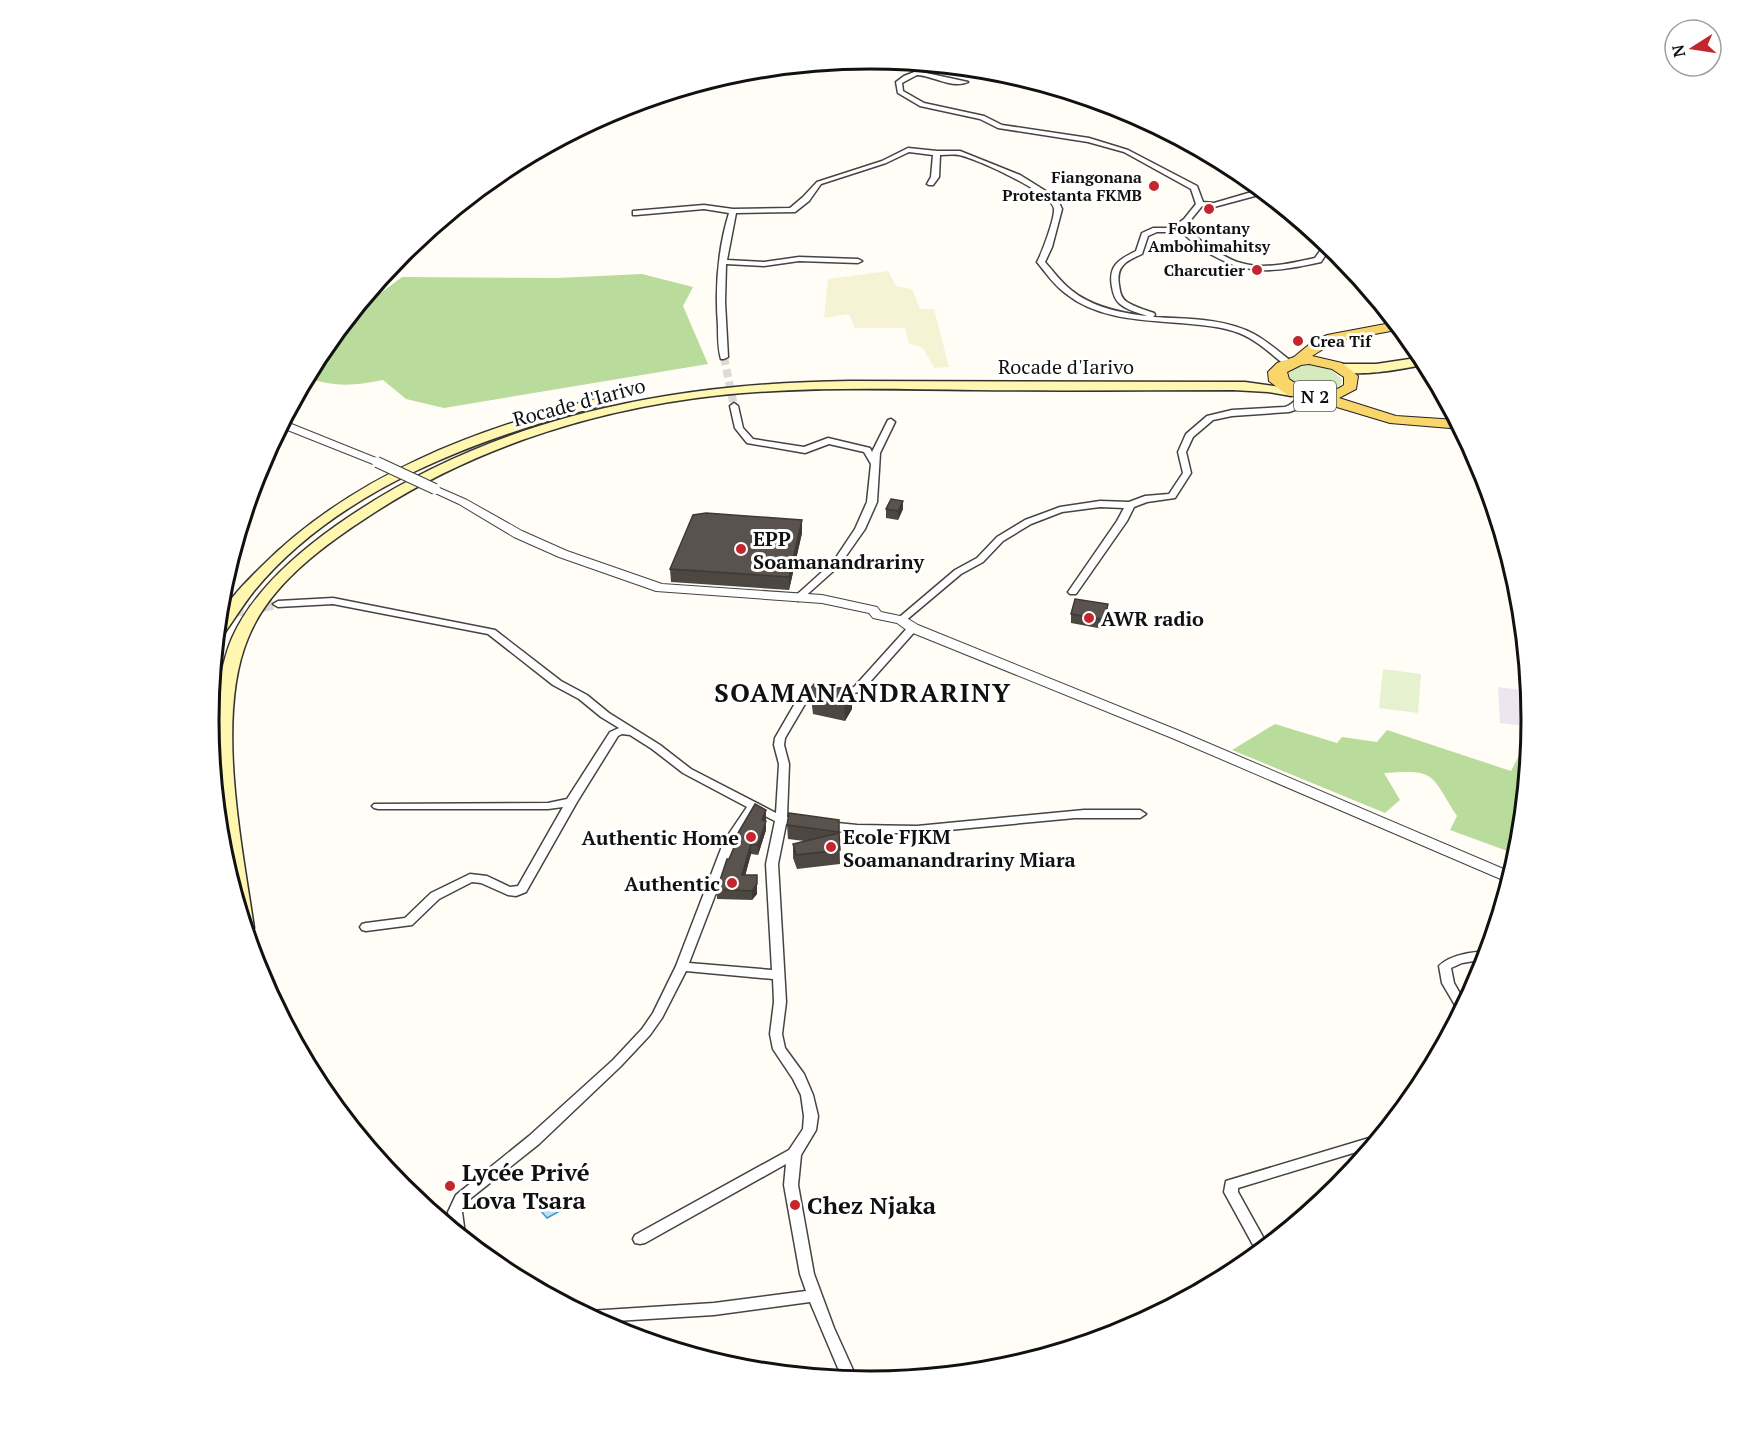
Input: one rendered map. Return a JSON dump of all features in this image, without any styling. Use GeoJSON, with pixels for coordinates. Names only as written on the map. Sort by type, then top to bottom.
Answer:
{"type":"FeatureCollection","features":[{"type":"Feature","properties":{"kind":"main road","name":"N 2"},"geometry":{"type":"LineString","coordinates":[[1351,386],[1331,396],[1304,395],[1282,381],[1281,370],[1326,342],[1350,334],[1390,328]]}},
{"type":"Feature","properties":{"kind":"main road","name":"N 2"},"geometry":{"type":"LineString","coordinates":[[1326,342],[1323,353],[1351,376],[1351,386],[1356,400],[1379,416]]}},
{"type":"Feature","properties":{"kind":"main road"},"geometry":{"type":"LineString","coordinates":[[1336,366],[1377,368],[1414,363]]}},
{"type":"Feature","properties":{"kind":"main road","name":"N 2"},"geometry":{"type":"LineString","coordinates":[[1336,366],[1288,364],[1275,376],[1276,381],[1304,395],[1379,416],[1410,422],[1451,424]]}},
{"type":"Feature","properties":{"kind":"main road","name":"Rocade d'Iarivo"},"geometry":{"type":"LineString","coordinates":[[229,611],[282,554],[319,524],[351,503],[414,467],[471,441],[572,408],[694,384],[763,379],[1217,379],[1252,377],[1288,364]]}},
{"type":"Feature","properties":{"kind":"main road"},"geometry":{"type":"LineString","coordinates":[[1351,386],[1371,377],[1419,370]]}},
{"type":"Feature","properties":{"kind":"main road","name":"Rocade d'Iarivo"},"geometry":{"type":"LineString","coordinates":[[239,880],[232,824],[225,725],[228,684],[239,640],[252,616],[269,595],[293,568],[325,539],[389,497],[437,471],[512,439],[583,417],[689,395],[734,390],[848,385],[1259,386],[1304,395]]}},
{"type":"Feature","properties":{"kind":"street"},"geometry":{"type":"LineString","coordinates":[[965,82],[946,81],[930,73],[918,73],[910,74],[899,82],[900,92],[922,105],[982,117],[1000,127],[1089,140],[1126,151],[1194,188],[1200,204]]}},
{"type":"Feature","properties":{"kind":"street"},"geometry":{"type":"LineString","coordinates":[[636,213],[704,207],[733,211],[792,210],[806,199],[819,183],[884,162],[908,150],[960,153],[1018,176],[1054,200],[1058,208],[1048,247],[1041,262],[1069,293],[1102,310],[1123,317],[1198,323],[1239,330],[1257,340],[1288,364]]}},
{"type":"Feature","properties":{"kind":"street"},"geometry":{"type":"LineString","coordinates":[[931,184],[935,177],[937,153]]}},
{"type":"Feature","properties":{"kind":"street"},"geometry":{"type":"LineString","coordinates":[[1172,229],[1185,224],[1200,204],[1226,202],[1253,194]]}},
{"type":"Feature","properties":{"kind":"street"},"geometry":{"type":"LineString","coordinates":[[724,357],[721,299],[728,227],[733,211]]}},
{"type":"Feature","properties":{"kind":"street"},"geometry":{"type":"LineString","coordinates":[[1171,322],[1136,310],[1123,303],[1117,295],[1114,277],[1119,264],[1139,252],[1145,235],[1156,230],[1184,230],[1190,239],[1246,267],[1295,265],[1318,260],[1323,253]]}},
{"type":"Feature","properties":{"kind":"street"},"geometry":{"type":"LineString","coordinates":[[724,262],[764,264],[799,259],[858,261]]}},
{"type":"Feature","properties":{"kind":"street"},"geometry":{"type":"LineString","coordinates":[[901,620],[958,572],[980,560],[1000,539],[1028,522],[1070,509],[1100,504],[1130,505],[1145,499],[1172,496],[1187,473],[1182,452],[1189,436],[1210,418],[1232,412],[1286,410],[1295,407],[1304,395]]}},
{"type":"Feature","properties":{"kind":"street"},"geometry":{"type":"LineString","coordinates":[[734,406],[739,428],[750,441],[805,450],[828,441],[867,450],[875,464]]}},
{"type":"Feature","properties":{"kind":"street"},"geometry":{"type":"LineString","coordinates":[[798,598],[836,564],[860,529],[872,502],[876,453],[891,422]]}},
{"type":"Feature","properties":{"kind":"street"},"geometry":{"type":"LineString","coordinates":[[289,427],[377,462],[463,502],[518,534],[563,554],[660,588],[822,599],[856,604],[873,610],[876,615],[901,620],[913,628],[1177,735],[1503,875]]}},
{"type":"Feature","properties":{"kind":"street"},"geometry":{"type":"LineString","coordinates":[[1073,592],[1122,521],[1130,505]]}},
{"type":"Feature","properties":{"kind":"street"},"geometry":{"type":"LineString","coordinates":[[278,604],[333,600],[491,632],[556,683],[583,697],[605,715],[687,771],[781,820],[844,828],[920,829],[1069,815],[1140,814]]}},
{"type":"Feature","properties":{"kind":"street"},"geometry":{"type":"LineString","coordinates":[[846,1371],[826,1328],[807,1274],[791,1185],[794,1154],[809,1130],[811,1116],[807,1095],[799,1077],[779,1049],[776,1034],[780,1002],[772,864],[781,820],[784,764],[779,745],[780,738],[805,695],[834,699],[841,691],[857,690],[913,628]]}},
{"type":"Feature","properties":{"kind":"street"},"geometry":{"type":"LineString","coordinates":[[366,927],[408,922],[435,896],[470,878],[483,879],[508,891],[516,892],[522,889],[571,802],[614,734],[620,731],[632,732]]}},
{"type":"Feature","properties":{"kind":"street"},"geometry":{"type":"LineString","coordinates":[[378,806],[548,806],[571,802]]}},
{"type":"Feature","properties":{"kind":"street"},"geometry":{"type":"LineString","coordinates":[[456,1223],[455,1212],[461,1198],[534,1140],[633,1047],[658,1015],[682,966],[730,841],[753,805]]}},
{"type":"Feature","properties":{"kind":"street"},"geometry":{"type":"LineString","coordinates":[[1459,1000],[1448,979],[1445,966],[1460,959],[1477,957]]}},
{"type":"Feature","properties":{"kind":"street"},"geometry":{"type":"LineString","coordinates":[[682,966],[779,975]]}},
{"type":"Feature","properties":{"kind":"street"},"geometry":{"type":"LineString","coordinates":[[1259,1243],[1231,1192],[1231,1185],[1365,1144]]}},
{"type":"Feature","properties":{"kind":"street"},"geometry":{"type":"LineString","coordinates":[[640,1239],[794,1154]]}},
{"type":"Feature","properties":{"kind":"street"},"geometry":{"type":"LineString","coordinates":[[607,1316],[714,1309],[815,1296]]}},
{"type":"Feature","properties":{"kind":"shaded area"},"geometry":{"type":"Polygon","coordinates":[[[888,271],[896,286],[912,289],[920,309],[934,309],[949,367],[934,368],[923,348],[909,343],[905,328],[855,328],[849,314],[824,318],[828,279],[888,271]]]}},
{"type":"Feature","properties":{"kind":"shaded area"},"geometry":{"type":"Polygon","coordinates":[[[1498,687],[1521,690],[1522,726],[1500,723],[1498,687]]]}},
{"type":"Feature","properties":{"kind":"green space"},"geometry":{"type":"Polygon","coordinates":[[[642,274],[693,287],[683,306],[708,364],[444,408],[406,399],[383,380],[345,385],[316,380],[354,324],[377,296],[402,277],[557,278],[642,274]]]}},
{"type":"Feature","properties":{"kind":"green space"},"geometry":{"type":"Polygon","coordinates":[[[1315,365],[1333,371],[1342,380],[1340,386],[1328,391],[1311,391],[1293,387],[1285,374],[1295,367],[1315,365]]]}},
{"type":"Feature","properties":{"kind":"green space"},"geometry":{"type":"Polygon","coordinates":[[[1383,669],[1421,674],[1418,713],[1379,708],[1383,669]]]}},
{"type":"Feature","properties":{"kind":"green space"},"geometry":{"type":"Polygon","coordinates":[[[1275,724],[1337,743],[1342,737],[1377,742],[1387,730],[1511,771],[1521,751],[1516,806],[1508,851],[1450,830],[1457,816],[1436,783],[1423,774],[1384,773],[1400,800],[1385,813],[1232,750],[1275,724]]]}},
{"type":"Feature","properties":{"kind":"water"},"geometry":{"type":"Polygon","coordinates":[[[566,1195],[574,1203],[572,1207],[567,1207],[547,1218],[540,1210],[566,1195]]]}},
{"type":"Feature","properties":{"kind":"building"},"geometry":{"type":"Polygon","coordinates":[[[891,499],[903,501],[898,511],[886,509],[891,499]]]}},
{"type":"Feature","properties":{"kind":"building","name":"EPP Soamanandrariny"},"geometry":{"type":"Polygon","coordinates":[[[706,513],[802,520],[789,577],[670,569],[693,515],[706,513]]]}},
{"type":"Feature","properties":{"kind":"building"},"geometry":{"type":"Polygon","coordinates":[[[1075,599],[1108,604],[1104,620],[1071,614],[1075,599]]]}},
{"type":"Feature","properties":{"kind":"building"},"geometry":{"type":"Polygon","coordinates":[[[814,684],[852,690],[844,703],[812,696],[811,688],[814,684]]]}},
{"type":"Feature","properties":{"kind":"building"},"geometry":{"type":"Polygon","coordinates":[[[755,804],[766,810],[762,820],[766,821],[758,845],[751,844],[742,875],[757,875],[757,884],[752,891],[717,889],[738,833],[755,804]]]}},
{"type":"Feature","properties":{"kind":"building"},"geometry":{"type":"Polygon","coordinates":[[[789,813],[839,820],[839,832],[787,825],[789,813]]]}},
{"type":"Feature","properties":{"kind":"building"},"geometry":{"type":"Polygon","coordinates":[[[839,833],[840,850],[796,855],[793,844],[839,833]]]}},
{"type":"Feature","properties":{"kind":"tunnel"},"geometry":{"type":"LineString","coordinates":[[724,357],[734,406]]}},
{"type":"Feature","properties":{"kind":"tunnel"},"geometry":{"type":"LineString","coordinates":[[229,613],[278,604]]}},
{"type":"Feature","properties":{"kind":"place","name":"Fiangonana Protestanta FKMB"},"geometry":{"type":"Point","coordinates":[1154,186]}},
{"type":"Feature","properties":{"kind":"place","name":"Fokontany Ambohimahitsy"},"geometry":{"type":"Point","coordinates":[1209,209]}},
{"type":"Feature","properties":{"kind":"place","name":"Charcutier"},"geometry":{"type":"Point","coordinates":[1257,270]}},
{"type":"Feature","properties":{"kind":"place","name":"Crea Tif"},"geometry":{"type":"Point","coordinates":[1298,341]}},
{"type":"Feature","properties":{"kind":"place","name":"EPP Soamanandrariny"},"geometry":{"type":"Point","coordinates":[741,549]}},
{"type":"Feature","properties":{"kind":"place","name":"AWR radio"},"geometry":{"type":"Point","coordinates":[1089,618]}},
{"type":"Feature","properties":{"kind":"place","name":"Authentic Home"},"geometry":{"type":"Point","coordinates":[751,837]}},
{"type":"Feature","properties":{"kind":"place","name":"Ecole FJKM Soamanandrariny Miara"},"geometry":{"type":"Point","coordinates":[831,847]}},
{"type":"Feature","properties":{"kind":"place","name":"Authentic"},"geometry":{"type":"Point","coordinates":[732,883]}},
{"type":"Feature","properties":{"kind":"place","name":"Lycée Privé Lova Tsara"},"geometry":{"type":"Point","coordinates":[450,1186]}},
{"type":"Feature","properties":{"kind":"place","name":"Chez Njaka"},"geometry":{"type":"Point","coordinates":[795,1205]}},
{"type":"Feature","properties":{"kind":"district","name":"SOAMANANDRARINY"},"geometry":{"type":"Point","coordinates":[863,692]}}]}
